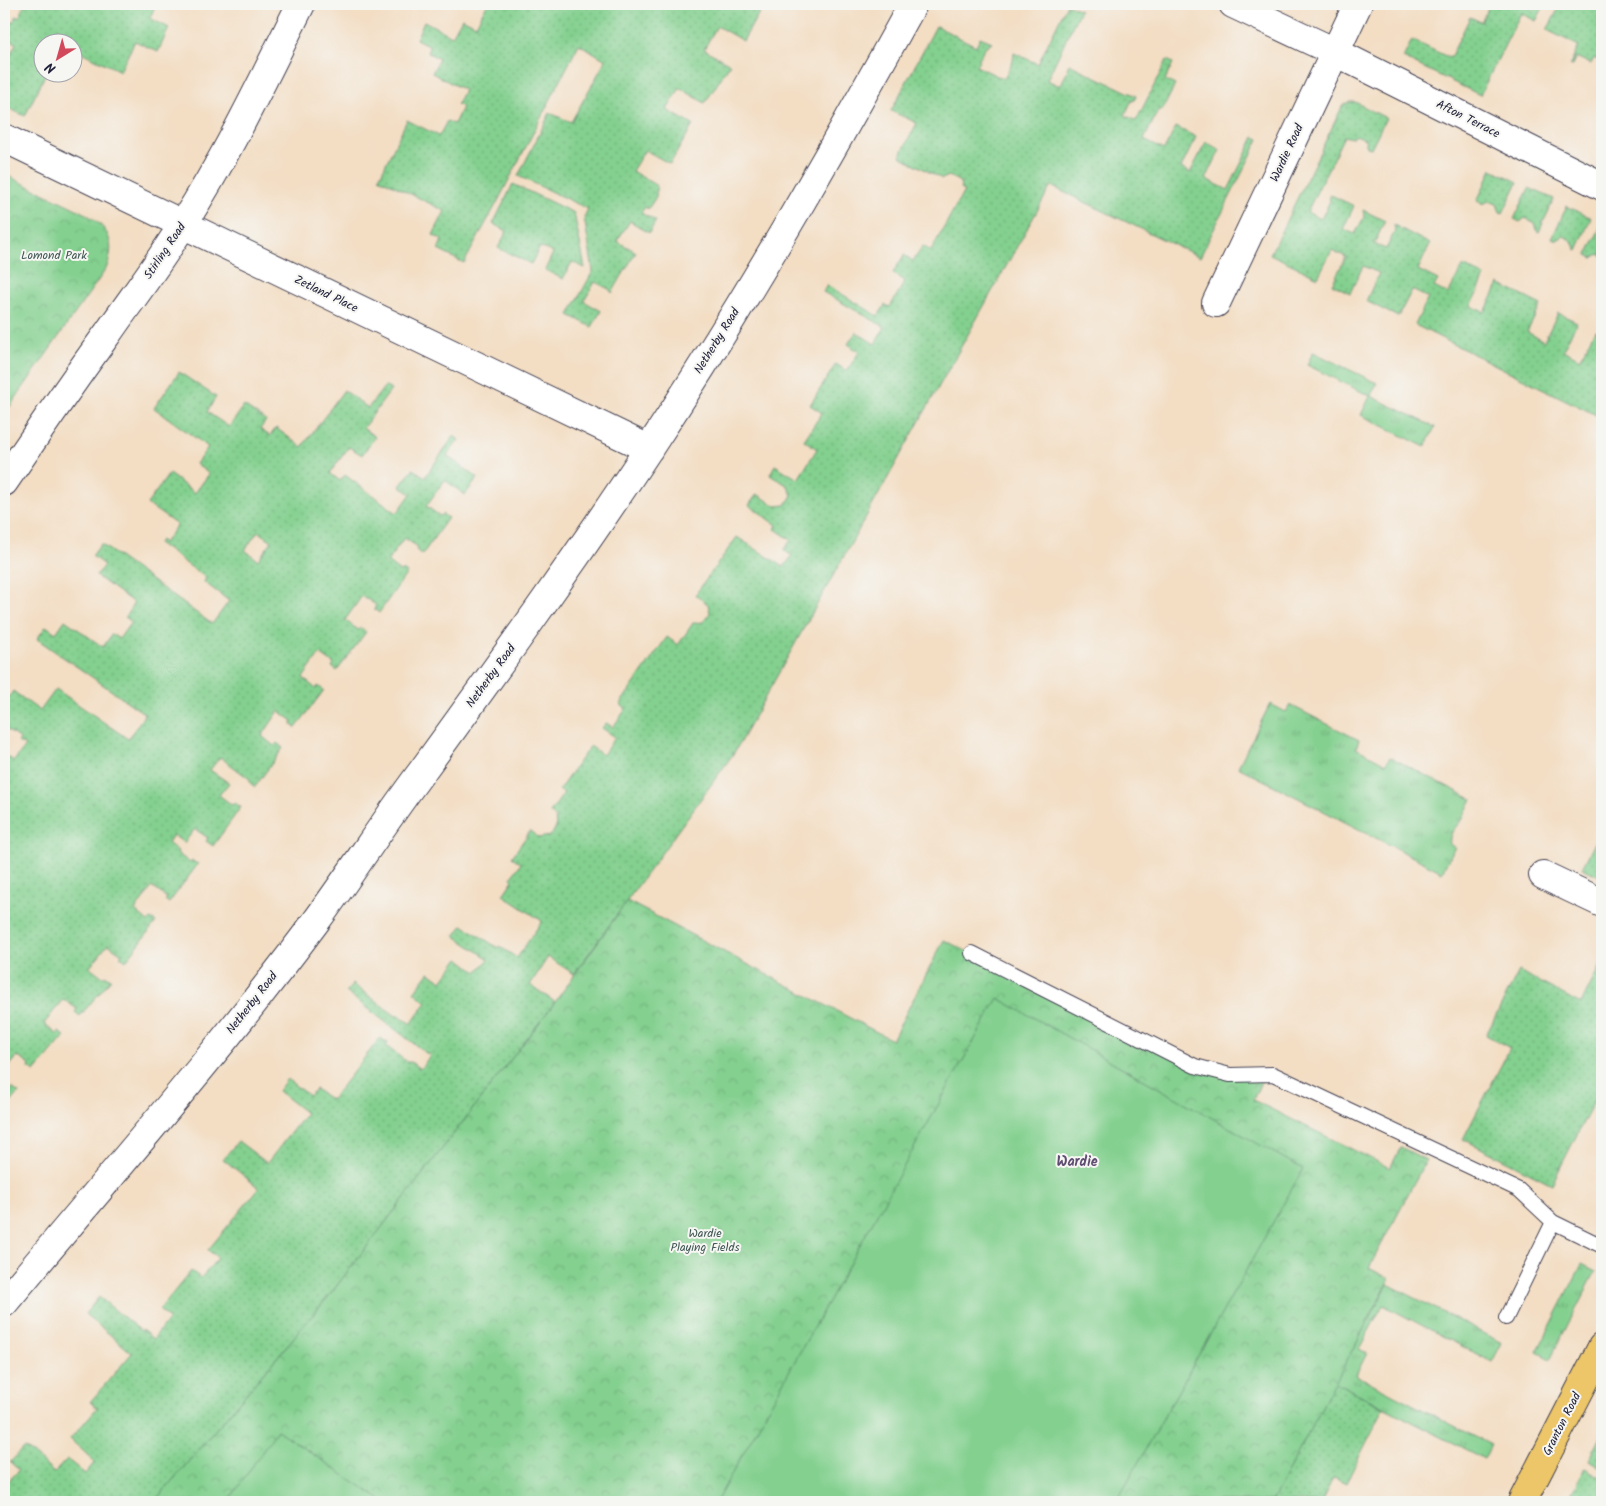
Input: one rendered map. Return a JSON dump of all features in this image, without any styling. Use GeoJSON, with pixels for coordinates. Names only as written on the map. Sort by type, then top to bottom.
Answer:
{"type":"FeatureCollection","features":[{"type":"Feature","properties":{"kind":"main road","name":"Granton Road"},"geometry":{"type":"LineString","coordinates":[[1522,1502],[1602,1347]]}},
{"type":"Feature","properties":{"kind":"street","name":"Stirling Road"},"geometry":{"type":"LineString","coordinates":[[4,482],[151,274],[183,225],[237,131],[301,4]]}},
{"type":"Feature","properties":{"kind":"street","name":"Netherby Road"},"geometry":{"type":"LineString","coordinates":[[4,1304],[201,1066],[317,919],[420,772],[540,610],[649,449],[752,286],[817,176],[913,4]]}},
{"type":"Feature","properties":{"kind":"street","name":"Afton Terrace"},"geometry":{"type":"LineString","coordinates":[[1233,4],[1335,52],[1602,186]]}},
{"type":"Feature","properties":{"kind":"street","name":"Wardie Road"},"geometry":{"type":"LineString","coordinates":[[1216,303],[1358,4]]}},
{"type":"Feature","properties":{"kind":"street","name":"Zetland Place"},"geometry":{"type":"LineString","coordinates":[[4,138],[649,449]]}},
{"type":"Feature","properties":{"kind":"street"},"geometry":{"type":"LineString","coordinates":[[1543,875],[1602,903]]}},
{"type":"Feature","properties":{"kind":"lane"},"geometry":{"type":"LineString","coordinates":[[972,954],[1195,1066],[1230,1075],[1273,1074],[1519,1190],[1553,1222],[1602,1246]]}},
{"type":"Feature","properties":{"kind":"lane"},"geometry":{"type":"LineString","coordinates":[[1506,1318],[1553,1222]]}},
{"type":"Feature","properties":{"kind":"green space"},"geometry":{"type":"Polygon","coordinates":[[[25,4],[156,4],[150,18],[169,28],[158,52],[135,41],[120,71],[82,52],[82,32],[32,32],[32,82],[42,82],[25,116],[4,106],[4,69],[16,43],[4,37],[4,31],[9,21],[13,22],[16,16],[19,17],[25,4]]]}},
{"type":"Feature","properties":{"kind":"green space"},"geometry":{"type":"Polygon","coordinates":[[[487,4],[764,4],[743,41],[717,26],[704,49],[730,64],[705,103],[680,88],[667,110],[693,125],[670,164],[645,150],[632,171],[657,186],[656,197],[648,209],[645,207],[641,213],[656,221],[649,233],[630,221],[617,241],[636,252],[612,293],[609,289],[595,282],[584,301],[601,311],[592,327],[569,315],[593,271],[584,217],[588,209],[518,176],[550,113],[571,122],[606,60],[579,44],[464,263],[438,250],[442,240],[433,235],[445,211],[379,178],[407,120],[439,136],[447,121],[454,124],[462,107],[457,104],[464,90],[432,73],[439,59],[427,52],[430,46],[416,39],[424,21],[452,36],[462,18],[476,25],[487,4]]]}},
{"type":"Feature","properties":{"kind":"green space"},"geometry":{"type":"Polygon","coordinates":[[[1067,4],[1080,10],[1047,80],[1060,86],[1069,64],[1136,96],[1125,115],[1136,121],[1167,60],[1173,63],[1165,80],[1175,85],[1162,111],[1159,109],[1144,140],[1164,150],[1176,127],[1196,137],[1181,168],[1190,173],[1206,142],[1220,150],[1206,179],[1228,190],[1254,137],[1259,139],[1200,257],[1051,186],[734,753],[574,974],[548,957],[530,985],[555,1002],[328,1297],[154,1502],[4,1502],[4,1486],[19,1470],[10,1462],[24,1448],[54,1473],[67,1459],[85,1474],[95,1462],[70,1439],[97,1408],[90,1402],[132,1353],[85,1314],[99,1297],[153,1339],[169,1319],[159,1310],[191,1271],[201,1278],[218,1258],[208,1250],[259,1188],[223,1159],[238,1141],[267,1163],[306,1113],[278,1091],[287,1079],[309,1096],[315,1089],[331,1100],[380,1038],[388,1043],[386,1046],[420,1069],[430,1056],[346,992],[353,984],[396,1016],[398,1014],[411,1024],[427,1002],[414,992],[429,972],[442,981],[459,958],[477,972],[489,959],[455,936],[463,925],[517,958],[542,921],[503,895],[521,863],[512,857],[530,831],[539,838],[550,836],[556,828],[555,817],[550,813],[564,793],[559,790],[590,746],[603,755],[615,737],[602,728],[606,723],[613,727],[626,709],[620,704],[667,637],[678,645],[693,623],[703,622],[710,613],[708,604],[695,595],[737,537],[784,567],[792,556],[784,550],[791,540],[775,529],[777,525],[749,505],[757,494],[776,506],[786,505],[792,495],[788,486],[770,474],[775,465],[798,479],[817,449],[804,440],[822,413],[810,405],[836,364],[847,371],[859,352],[848,344],[856,332],[875,344],[885,327],[823,292],[827,285],[878,316],[885,305],[890,307],[905,281],[893,273],[904,255],[913,261],[923,246],[931,251],[964,191],[961,189],[960,182],[949,176],[942,179],[900,156],[917,123],[891,111],[936,26],[976,46],[980,37],[992,42],[985,47],[976,66],[1004,79],[1013,60],[1014,53],[1038,64],[1067,4]]]}},
{"type":"Feature","properties":{"kind":"green space"},"geometry":{"type":"Polygon","coordinates":[[[1490,4],[1522,4],[1534,10],[1537,4],[1545,4],[1536,21],[1521,13],[1480,95],[1403,58],[1412,40],[1450,58],[1470,17],[1481,22],[1490,4]]]}},
{"type":"Feature","properties":{"kind":"green space"},"geometry":{"type":"Polygon","coordinates":[[[1561,4],[1602,4],[1602,62],[1594,58],[1591,64],[1576,57],[1572,66],[1570,65],[1579,46],[1547,30],[1561,4]]]}},
{"type":"Feature","properties":{"kind":"green space"},"geometry":{"type":"Polygon","coordinates":[[[1355,102],[1386,118],[1371,148],[1367,147],[1365,139],[1356,135],[1351,138],[1344,136],[1307,212],[1321,219],[1330,201],[1329,194],[1354,206],[1343,229],[1355,234],[1364,217],[1363,210],[1385,221],[1374,244],[1386,249],[1395,231],[1394,225],[1430,244],[1418,270],[1438,280],[1434,287],[1448,294],[1463,266],[1485,277],[1471,306],[1485,312],[1499,284],[1541,305],[1527,332],[1544,341],[1558,313],[1577,322],[1563,350],[1580,359],[1595,330],[1602,333],[1602,361],[1599,367],[1602,369],[1602,418],[1415,325],[1428,298],[1412,290],[1398,317],[1366,301],[1379,273],[1363,266],[1350,293],[1332,284],[1346,257],[1332,250],[1318,277],[1270,254],[1343,105],[1355,102]]]}},
{"type":"Feature","properties":{"kind":"green space"},"geometry":{"type":"Polygon","coordinates":[[[1492,169],[1518,182],[1503,213],[1500,212],[1497,204],[1489,201],[1483,204],[1477,201],[1492,169]]]}},
{"type":"Feature","properties":{"kind":"green space","name":"Lomond Park"},"geometry":{"type":"Polygon","coordinates":[[[4,174],[90,216],[106,232],[110,242],[110,254],[106,269],[4,415],[4,174]]]}},
{"type":"Feature","properties":{"kind":"green space"},"geometry":{"type":"Polygon","coordinates":[[[513,184],[574,213],[585,268],[572,262],[563,279],[545,270],[553,253],[540,247],[531,264],[498,248],[507,231],[493,224],[513,184]]]}},
{"type":"Feature","properties":{"kind":"green space"},"geometry":{"type":"Polygon","coordinates":[[[1529,188],[1554,199],[1539,232],[1536,230],[1534,222],[1525,218],[1520,222],[1514,219],[1529,188]]]}},
{"type":"Feature","properties":{"kind":"green space"},"geometry":{"type":"Polygon","coordinates":[[[1567,206],[1591,218],[1577,250],[1572,241],[1564,236],[1557,240],[1552,238],[1567,206]]]}},
{"type":"Feature","properties":{"kind":"green space"},"geometry":{"type":"Polygon","coordinates":[[[1602,224],[1602,256],[1599,254],[1593,258],[1587,255],[1602,224]]]}},
{"type":"Feature","properties":{"kind":"green space"},"geometry":{"type":"Polygon","coordinates":[[[1313,352],[1377,383],[1371,396],[1435,427],[1425,447],[1361,415],[1370,396],[1307,365],[1313,352]]]}},
{"type":"Feature","properties":{"kind":"green space"},"geometry":{"type":"Polygon","coordinates":[[[179,372],[216,397],[207,412],[229,427],[244,406],[266,421],[260,429],[270,436],[276,428],[302,447],[344,390],[368,408],[385,386],[391,390],[363,428],[375,437],[362,455],[349,447],[330,473],[340,481],[345,475],[397,513],[411,494],[400,486],[413,469],[425,477],[454,436],[459,440],[447,456],[478,478],[465,495],[445,480],[426,506],[440,516],[442,514],[448,518],[422,555],[416,550],[418,547],[404,538],[387,562],[400,572],[403,570],[407,573],[379,613],[374,609],[376,605],[362,596],[345,620],[358,630],[360,628],[366,632],[337,671],[332,667],[334,664],[320,654],[303,678],[316,689],[318,686],[324,690],[296,728],[292,724],[293,721],[279,711],[262,736],[274,746],[277,743],[283,748],[255,787],[249,782],[251,780],[220,757],[210,770],[229,783],[219,795],[232,805],[235,803],[241,807],[213,846],[206,841],[208,838],[195,829],[184,843],[173,835],[168,843],[190,863],[192,861],[198,864],[169,903],[165,900],[167,898],[152,887],[135,911],[148,922],[151,919],[156,922],[126,961],[120,956],[122,954],[108,944],[90,967],[103,977],[105,975],[111,979],[80,1016],[75,1012],[77,1009],[63,999],[44,1024],[57,1034],[59,1032],[65,1036],[35,1072],[29,1068],[30,1065],[17,1056],[4,1072],[4,760],[8,757],[14,761],[25,746],[18,742],[20,739],[4,728],[4,705],[13,691],[40,711],[56,689],[128,739],[145,714],[37,639],[46,626],[56,633],[65,620],[103,647],[112,634],[119,639],[131,622],[125,617],[134,603],[96,576],[104,565],[92,556],[101,544],[212,624],[229,601],[204,582],[206,578],[158,543],[160,540],[164,543],[177,525],[147,504],[169,474],[195,493],[209,474],[196,464],[208,447],[154,408],[179,372]],[[258,531],[245,550],[258,560],[272,541],[258,531]]]}},
{"type":"Feature","properties":{"kind":"green space"},"geometry":{"type":"Polygon","coordinates":[[[1270,704],[1286,712],[1290,705],[1359,740],[1356,748],[1386,764],[1390,757],[1472,799],[1462,819],[1451,834],[1450,845],[1455,847],[1442,872],[1238,767],[1270,704]]]}},
{"type":"Feature","properties":{"kind":"green space"},"geometry":{"type":"Polygon","coordinates":[[[1602,829],[1602,877],[1582,868],[1602,829]]]}},
{"type":"Feature","properties":{"kind":"green space","name":"Wardie Playing Fields"},"geometry":{"type":"Polygon","coordinates":[[[627,901],[892,1040],[944,940],[1206,1070],[1265,1073],[1253,1100],[1390,1168],[1401,1147],[1426,1160],[1369,1268],[1390,1279],[1272,1502],[154,1502],[328,1297],[555,1002],[627,901]]]}},
{"type":"Feature","properties":{"kind":"green space"},"geometry":{"type":"Polygon","coordinates":[[[1602,962],[1602,1085],[1552,1184],[1463,1139],[1510,1048],[1486,1035],[1519,971],[1581,1004],[1602,962]]]}},
{"type":"Feature","properties":{"kind":"green space"},"geometry":{"type":"Polygon","coordinates":[[[998,998],[1303,1169],[1116,1502],[716,1502],[998,998]]]}},
{"type":"Feature","properties":{"kind":"green space"},"geometry":{"type":"Polygon","coordinates":[[[4,1084],[10,1090],[12,1088],[19,1093],[4,1111],[4,1084]]]}},
{"type":"Feature","properties":{"kind":"green space"},"geometry":{"type":"Polygon","coordinates":[[[1582,1264],[1596,1271],[1550,1359],[1537,1352],[1582,1264]]]}},
{"type":"Feature","properties":{"kind":"green space"},"geometry":{"type":"Polygon","coordinates":[[[1388,1284],[1502,1343],[1492,1362],[1383,1305],[1359,1349],[1367,1353],[1356,1375],[1491,1445],[1484,1459],[1335,1382],[1388,1284]]]}},
{"type":"Feature","properties":{"kind":"green space"},"geometry":{"type":"Polygon","coordinates":[[[1335,1382],[1384,1408],[1346,1483],[1334,1477],[1321,1502],[1272,1502],[1335,1382]]]}},
{"type":"Feature","properties":{"kind":"green space"},"geometry":{"type":"Polygon","coordinates":[[[277,1430],[384,1502],[228,1502],[277,1430]]]}},
{"type":"Feature","properties":{"kind":"green space"},"geometry":{"type":"Polygon","coordinates":[[[1602,1435],[1602,1468],[1589,1460],[1602,1435]]]}},
{"type":"Feature","properties":{"kind":"green space"},"geometry":{"type":"Polygon","coordinates":[[[1585,1468],[1602,1478],[1602,1502],[1567,1502],[1585,1468]]]}},
{"type":"Feature","properties":{"kind":"district","name":"Wardie"},"geometry":{"type":"Point","coordinates":[1077,1162]}}]}
